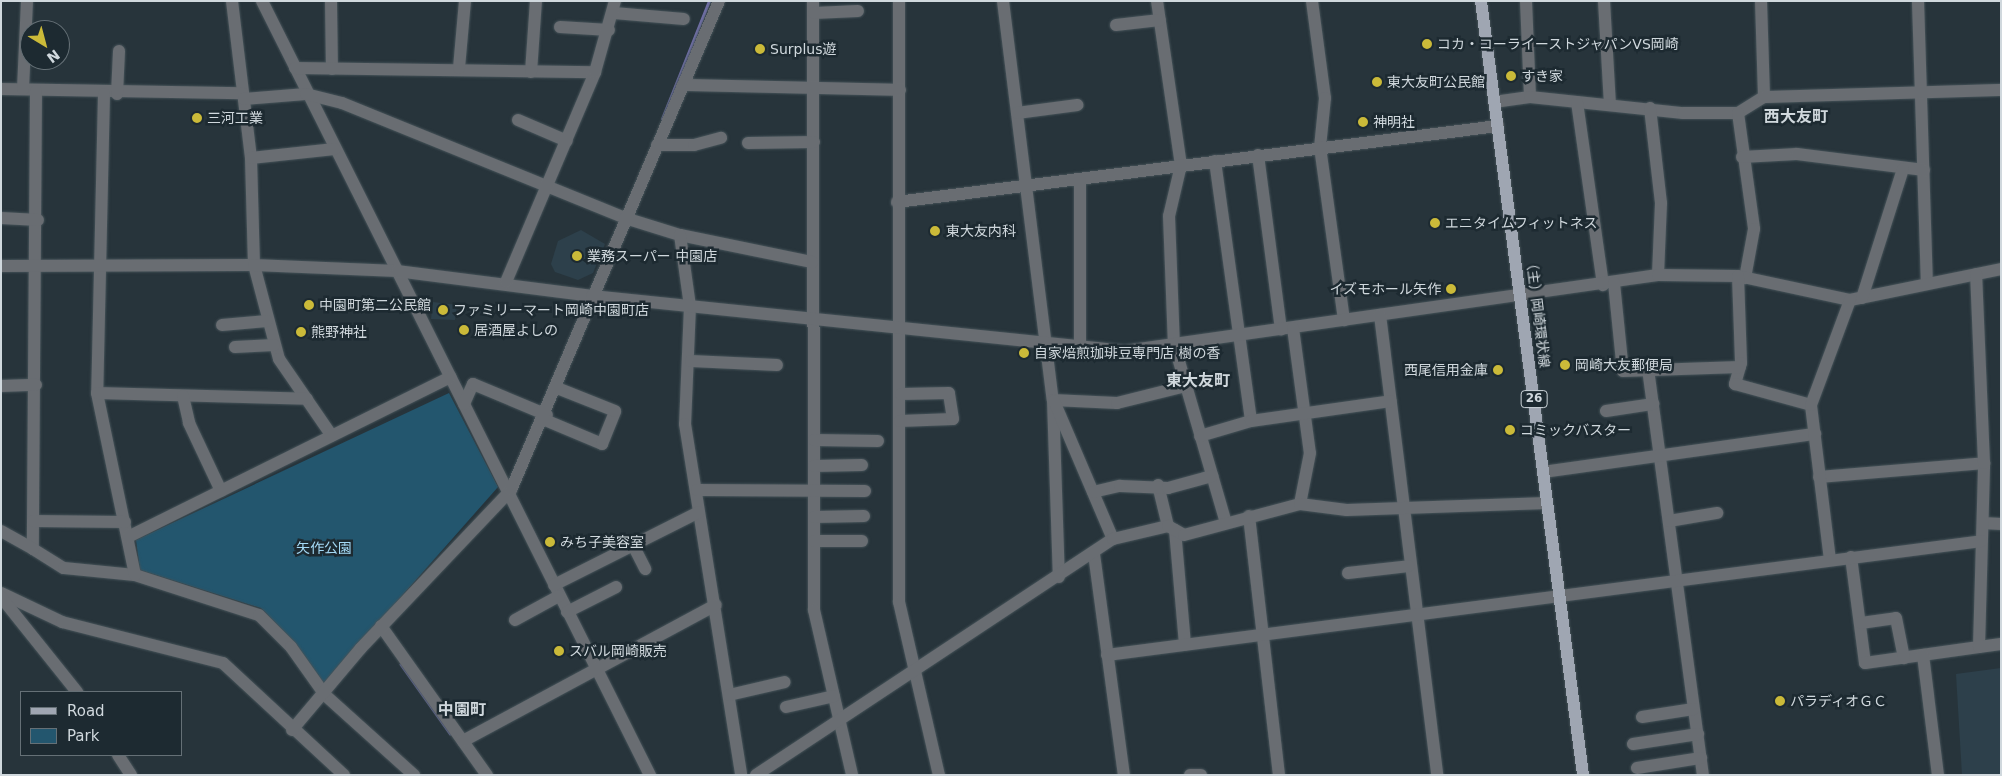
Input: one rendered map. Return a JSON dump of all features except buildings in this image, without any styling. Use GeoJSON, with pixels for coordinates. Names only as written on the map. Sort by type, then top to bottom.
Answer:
{"type":"FeatureCollection","features":[{"type":"Feature","properties":{"kind":"main road","name":"（主）岡崎環状線"},"geometry":{"type":"LineString","coordinates":[[1481,1],[1522,294],[1543,472],[1583,775]]}},
{"type":"Feature","properties":{"kind":"street"},"geometry":{"type":"LineString","coordinates":[[23,89],[27,1]]}},
{"type":"Feature","properties":{"kind":"street"},"geometry":{"type":"LineString","coordinates":[[232,1],[251,158],[254,265],[267,322],[274,345],[332,436]]}},
{"type":"Feature","properties":{"kind":"street"},"geometry":{"type":"LineString","coordinates":[[262,1],[306,94],[336,149],[464,404],[507,495],[650,775]]}},
{"type":"Feature","properties":{"kind":"street"},"geometry":{"type":"LineString","coordinates":[[331,1],[332,69]]}},
{"type":"Feature","properties":{"kind":"street"},"geometry":{"type":"LineString","coordinates":[[459,68],[465,1]]}},
{"type":"Feature","properties":{"kind":"street"},"geometry":{"type":"LineString","coordinates":[[531,72],[536,1]]}},
{"type":"Feature","properties":{"kind":"street"},"geometry":{"type":"LineString","coordinates":[[292,730],[325,695],[328,685],[381,626],[507,495],[546,417],[624,218],[719,1]]}},
{"type":"Feature","properties":{"kind":"street"},"geometry":{"type":"LineString","coordinates":[[899,1],[900,90],[897,202],[901,330],[899,602],[939,775]]}},
{"type":"Feature","properties":{"kind":"street"},"geometry":{"type":"LineString","coordinates":[[1003,1],[1053,400],[1059,577]]}},
{"type":"Feature","properties":{"kind":"street"},"geometry":{"type":"LineString","coordinates":[[1157,1],[1181,166],[1169,216],[1174,344],[1226,524]]}},
{"type":"Feature","properties":{"kind":"street"},"geometry":{"type":"LineString","coordinates":[[1312,1],[1325,98],[1320,147],[1344,320]]}},
{"type":"Feature","properties":{"kind":"street"},"geometry":{"type":"LineString","coordinates":[[1526,1],[1530,97]]}},
{"type":"Feature","properties":{"kind":"street"},"geometry":{"type":"LineString","coordinates":[[1761,1],[1764,97]]}},
{"type":"Feature","properties":{"kind":"street"},"geometry":{"type":"LineString","coordinates":[[1918,1],[1927,284]]}},
{"type":"Feature","properties":{"kind":"street"},"geometry":{"type":"LineString","coordinates":[[1608,4],[1610,105]]}},
{"type":"Feature","properties":{"kind":"street"},"geometry":{"type":"LineString","coordinates":[[506,282],[595,72],[609,30],[614,7],[684,19]]}},
{"type":"Feature","properties":{"kind":"street"},"geometry":{"type":"LineString","coordinates":[[852,775],[814,610],[812,262],[816,89],[814,7],[858,11]]}},
{"type":"Feature","properties":{"kind":"street"},"geometry":{"type":"LineString","coordinates":[[1116,25],[1160,20]]}},
{"type":"Feature","properties":{"kind":"street"},"geometry":{"type":"LineString","coordinates":[[560,27],[609,30]]}},
{"type":"Feature","properties":{"kind":"street"},"geometry":{"type":"LineString","coordinates":[[117,94],[119,51]]}},
{"type":"Feature","properties":{"kind":"street"},"geometry":{"type":"LineString","coordinates":[[295,68],[459,68],[531,72],[595,72]]}},
{"type":"Feature","properties":{"kind":"street"},"geometry":{"type":"LineString","coordinates":[[683,85],[900,90]]}},
{"type":"Feature","properties":{"kind":"street"},"geometry":{"type":"LineString","coordinates":[[1,89],[104,94],[243,96],[306,94],[342,103],[624,218],[680,235],[812,262]]}},
{"type":"Feature","properties":{"kind":"street"},"geometry":{"type":"LineString","coordinates":[[1494,102],[1530,97],[1650,108],[1738,112],[1764,97],[2001,90]]}},
{"type":"Feature","properties":{"kind":"street"},"geometry":{"type":"LineString","coordinates":[[32,549],[38,267],[36,91]]}},
{"type":"Feature","properties":{"kind":"street"},"geometry":{"type":"LineString","coordinates":[[104,94],[97,393],[135,575]]}},
{"type":"Feature","properties":{"kind":"street"},"geometry":{"type":"LineString","coordinates":[[1577,102],[1623,371],[1740,367]]}},
{"type":"Feature","properties":{"kind":"street"},"geometry":{"type":"LineString","coordinates":[[1017,113],[1077,105]]}},
{"type":"Feature","properties":{"kind":"street"},"geometry":{"type":"LineString","coordinates":[[1650,108],[1661,203],[1658,275]]}},
{"type":"Feature","properties":{"kind":"street"},"geometry":{"type":"LineString","coordinates":[[1738,112],[1742,157],[1754,229],[1741,277],[1740,367],[1735,384],[1811,404]]}},
{"type":"Feature","properties":{"kind":"street"},"geometry":{"type":"LineString","coordinates":[[518,120],[567,141]]}},
{"type":"Feature","properties":{"kind":"street"},"geometry":{"type":"LineString","coordinates":[[897,202],[1498,126]]}},
{"type":"Feature","properties":{"kind":"street"},"geometry":{"type":"LineString","coordinates":[[657,145],[694,145],[721,138]]}},
{"type":"Feature","properties":{"kind":"street"},"geometry":{"type":"LineString","coordinates":[[748,143],[814,142]]}},
{"type":"Feature","properties":{"kind":"street"},"geometry":{"type":"LineString","coordinates":[[251,158],[336,149]]}},
{"type":"Feature","properties":{"kind":"street"},"geometry":{"type":"LineString","coordinates":[[1742,157],[1797,154],[1903,169],[1924,170]]}},
{"type":"Feature","properties":{"kind":"street"},"geometry":{"type":"LineString","coordinates":[[1258,155],[1287,328],[1305,414],[1310,453],[1300,504]]}},
{"type":"Feature","properties":{"kind":"street"},"geometry":{"type":"LineString","coordinates":[[1216,161],[1251,421]]}},
{"type":"Feature","properties":{"kind":"street"},"geometry":{"type":"LineString","coordinates":[[1830,560],[1811,404],[1856,299],[1903,169]]}},
{"type":"Feature","properties":{"kind":"street"},"geometry":{"type":"LineString","coordinates":[[1080,179],[1080,348]]}},
{"type":"Feature","properties":{"kind":"street"},"geometry":{"type":"LineString","coordinates":[[1,218],[38,220]]}},
{"type":"Feature","properties":{"kind":"street"},"geometry":{"type":"LineString","coordinates":[[680,235],[690,306],[691,362],[685,424],[716,605],[741,775]]}},
{"type":"Feature","properties":{"kind":"street"},"geometry":{"type":"LineString","coordinates":[[1,266],[254,265],[397,271],[506,282],[592,296],[1046,346],[1125,351],[1522,294],[1608,284],[1658,275],[1741,277],[1856,299],[2001,269]]}},
{"type":"Feature","properties":{"kind":"street"},"geometry":{"type":"LineString","coordinates":[[1976,274],[1984,463],[1984,523],[1979,647]]}},
{"type":"Feature","properties":{"kind":"street"},"geometry":{"type":"LineString","coordinates":[[1380,315],[1405,508],[1409,566],[1437,775]]}},
{"type":"Feature","properties":{"kind":"street"},"geometry":{"type":"LineString","coordinates":[[222,325],[267,322]]}},
{"type":"Feature","properties":{"kind":"street"},"geometry":{"type":"LineString","coordinates":[[235,347],[274,345]]}},
{"type":"Feature","properties":{"kind":"street"},"geometry":{"type":"LineString","coordinates":[[691,362],[777,365]]}},
{"type":"Feature","properties":{"kind":"street"},"geometry":{"type":"LineString","coordinates":[[1648,369],[1703,775]]}},
{"type":"Feature","properties":{"kind":"street"},"geometry":{"type":"LineString","coordinates":[[128,537],[450,377]]}},
{"type":"Feature","properties":{"kind":"street"},"geometry":{"type":"LineString","coordinates":[[464,404],[473,384],[602,444],[615,411],[557,388]]}},
{"type":"Feature","properties":{"kind":"street"},"geometry":{"type":"LineString","coordinates":[[1,386],[36,385]]}},
{"type":"Feature","properties":{"kind":"street"},"geometry":{"type":"LineString","coordinates":[[1053,400],[1117,403],[1185,386]]}},
{"type":"Feature","properties":{"kind":"street"},"geometry":{"type":"LineString","coordinates":[[900,421],[953,419],[949,392],[901,394]]}},
{"type":"Feature","properties":{"kind":"street"},"geometry":{"type":"LineString","coordinates":[[97,393],[307,399]]}},
{"type":"Feature","properties":{"kind":"street"},"geometry":{"type":"LineString","coordinates":[[183,396],[189,423],[221,491]]}},
{"type":"Feature","properties":{"kind":"street"},"geometry":{"type":"LineString","coordinates":[[1053,400],[1112,539]]}},
{"type":"Feature","properties":{"kind":"street"},"geometry":{"type":"LineString","coordinates":[[1200,436],[1251,421],[1391,401]]}},
{"type":"Feature","properties":{"kind":"street"},"geometry":{"type":"LineString","coordinates":[[1606,411],[1653,404]]}},
{"type":"Feature","properties":{"kind":"street"},"geometry":{"type":"LineString","coordinates":[[1543,472],[1816,434]]}},
{"type":"Feature","properties":{"kind":"street"},"geometry":{"type":"LineString","coordinates":[[814,440],[878,441]]}},
{"type":"Feature","properties":{"kind":"street"},"geometry":{"type":"LineString","coordinates":[[1819,477],[1984,463]]}},
{"type":"Feature","properties":{"kind":"street"},"geometry":{"type":"LineString","coordinates":[[814,466],[862,465]]}},
{"type":"Feature","properties":{"kind":"street"},"geometry":{"type":"LineString","coordinates":[[1093,492],[1120,486],[1158,485],[1168,488],[1212,476]]}},
{"type":"Feature","properties":{"kind":"street"},"geometry":{"type":"LineString","coordinates":[[1158,485],[1172,528],[1185,645]]}},
{"type":"Feature","properties":{"kind":"street"},"geometry":{"type":"LineString","coordinates":[[697,490],[865,491]]}},
{"type":"Feature","properties":{"kind":"street"},"geometry":{"type":"LineString","coordinates":[[756,775],[1094,554],[1112,539],[1172,528],[1184,535],[1249,516],[1300,504],[1347,510],[1547,503]]}},
{"type":"Feature","properties":{"kind":"street"},"geometry":{"type":"LineString","coordinates":[[515,620],[557,590],[634,545],[699,512]]}},
{"type":"Feature","properties":{"kind":"street"},"geometry":{"type":"LineString","coordinates":[[1669,521],[1717,513]]}},
{"type":"Feature","properties":{"kind":"street"},"geometry":{"type":"LineString","coordinates":[[814,517],[864,516]]}},
{"type":"Feature","properties":{"kind":"street"},"geometry":{"type":"LineString","coordinates":[[1249,516],[1260,634],[1279,775]]}},
{"type":"Feature","properties":{"kind":"street"},"geometry":{"type":"LineString","coordinates":[[33,521],[125,522]]}},
{"type":"Feature","properties":{"kind":"street"},"geometry":{"type":"LineString","coordinates":[[1984,523],[2001,524]]}},
{"type":"Feature","properties":{"kind":"street"},"geometry":{"type":"LineString","coordinates":[[1,531],[64,568],[135,575],[259,615],[291,647],[325,695],[414,775]]}},
{"type":"Feature","properties":{"kind":"street"},"geometry":{"type":"LineString","coordinates":[[814,541],[862,541]]}},
{"type":"Feature","properties":{"kind":"street"},"geometry":{"type":"LineString","coordinates":[[1107,655],[1982,541]]}},
{"type":"Feature","properties":{"kind":"street"},"geometry":{"type":"LineString","coordinates":[[634,545],[645,569]]}},
{"type":"Feature","properties":{"kind":"street"},"geometry":{"type":"LineString","coordinates":[[1094,554],[1124,775]]}},
{"type":"Feature","properties":{"kind":"street"},"geometry":{"type":"LineString","coordinates":[[1851,557],[1865,663],[2001,644]]}},
{"type":"Feature","properties":{"kind":"street"},"geometry":{"type":"LineString","coordinates":[[1348,573],[1409,566]]}},
{"type":"Feature","properties":{"kind":"street"},"geometry":{"type":"LineString","coordinates":[[567,612],[616,587]]}},
{"type":"Feature","properties":{"kind":"street"},"geometry":{"type":"LineString","coordinates":[[1,595],[76,691]]}},
{"type":"Feature","properties":{"kind":"street"},"geometry":{"type":"LineString","coordinates":[[1,595],[62,622],[223,663],[292,730],[344,775]]}},
{"type":"Feature","properties":{"kind":"street"},"geometry":{"type":"LineString","coordinates":[[463,741],[594,668],[716,605]]}},
{"type":"Feature","properties":{"kind":"street"},"geometry":{"type":"LineString","coordinates":[[1861,623],[1896,618],[1904,658]]}},
{"type":"Feature","properties":{"kind":"street"},"geometry":{"type":"LineString","coordinates":[[381,626],[487,775]]}},
{"type":"Feature","properties":{"kind":"street"},"geometry":{"type":"LineString","coordinates":[[1923,655],[1938,775]]}},
{"type":"Feature","properties":{"kind":"street"},"geometry":{"type":"LineString","coordinates":[[729,695],[785,682]]}},
{"type":"Feature","properties":{"kind":"street"},"geometry":{"type":"LineString","coordinates":[[786,707],[834,696]]}},
{"type":"Feature","properties":{"kind":"street"},"geometry":{"type":"LineString","coordinates":[[1642,717],[1693,710]]}},
{"type":"Feature","properties":{"kind":"street"},"geometry":{"type":"LineString","coordinates":[[1633,744],[1698,734]]}},
{"type":"Feature","properties":{"kind":"street"},"geometry":{"type":"LineString","coordinates":[[119,756],[131,775]]}},
{"type":"Feature","properties":{"kind":"street"},"geometry":{"type":"LineString","coordinates":[[1637,768],[1700,758]]}},
{"type":"Feature","properties":{"kind":"street"},"geometry":{"type":"LineString","coordinates":[[1190,775],[1200,775]]}},
{"type":"Feature","properties":{"kind":"shaded area"},"geometry":{"type":"Polygon","coordinates":[[[581,230],[605,244],[593,273],[578,280],[555,272],[551,264],[558,241],[581,230]]]}},
{"type":"Feature","properties":{"kind":"shaded area"},"geometry":{"type":"Polygon","coordinates":[[[433,302],[457,305],[455,320],[431,319],[433,302]]]}},
{"type":"Feature","properties":{"kind":"shaded area"},"geometry":{"type":"Polygon","coordinates":[[[2001,668],[2001,775],[1962,775],[1956,674],[2001,668]]]}},
{"type":"Feature","properties":{"kind":"green space","name":"矢作公園"},"geometry":{"type":"Polygon","coordinates":[[[449,393],[498,487],[324,684],[296,644],[261,608],[140,570],[136,540],[449,393]]]}},
{"type":"Feature","properties":{"kind":"waterway"},"geometry":{"type":"LineString","coordinates":[[662,119],[709,1]]}},
{"type":"Feature","properties":{"kind":"waterway"},"geometry":{"type":"LineString","coordinates":[[401,664],[450,733]]}},
{"type":"Feature","properties":{"kind":"place","name":"コカ・コーライーストジャパンVS岡崎"},"geometry":{"type":"Point","coordinates":[1427,44]}},
{"type":"Feature","properties":{"kind":"place","name":"Surplus遊"},"geometry":{"type":"Point","coordinates":[760,49]}},
{"type":"Feature","properties":{"kind":"place","name":"すき家"},"geometry":{"type":"Point","coordinates":[1511,76]}},
{"type":"Feature","properties":{"kind":"place","name":"東大友町公民館"},"geometry":{"type":"Point","coordinates":[1377,82]}},
{"type":"Feature","properties":{"kind":"place","name":"三河工業"},"geometry":{"type":"Point","coordinates":[197,118]}},
{"type":"Feature","properties":{"kind":"place","name":"神明社"},"geometry":{"type":"Point","coordinates":[1363,122]}},
{"type":"Feature","properties":{"kind":"place","name":"エニタイムフィットネス"},"geometry":{"type":"Point","coordinates":[1435,223]}},
{"type":"Feature","properties":{"kind":"place","name":"東大友内科"},"geometry":{"type":"Point","coordinates":[935,231]}},
{"type":"Feature","properties":{"kind":"place","name":"業務スーパー 中園店"},"geometry":{"type":"Point","coordinates":[577,256]}},
{"type":"Feature","properties":{"kind":"place","name":"イズモホール矢作"},"geometry":{"type":"Point","coordinates":[1451,289]}},
{"type":"Feature","properties":{"kind":"place","name":"中園町第二公民館"},"geometry":{"type":"Point","coordinates":[309,305]}},
{"type":"Feature","properties":{"kind":"place","name":"ファミリーマート岡崎中園町店"},"geometry":{"type":"Point","coordinates":[443,310]}},
{"type":"Feature","properties":{"kind":"place","name":"居酒屋よしの"},"geometry":{"type":"Point","coordinates":[464,330]}},
{"type":"Feature","properties":{"kind":"place","name":"熊野神社"},"geometry":{"type":"Point","coordinates":[301,332]}},
{"type":"Feature","properties":{"kind":"place","name":"自家焙煎珈琲豆専門店 樹の香"},"geometry":{"type":"Point","coordinates":[1024,353]}},
{"type":"Feature","properties":{"kind":"place","name":"岡崎大友郵便局"},"geometry":{"type":"Point","coordinates":[1565,365]}},
{"type":"Feature","properties":{"kind":"place","name":"西尾信用金庫"},"geometry":{"type":"Point","coordinates":[1498,370]}},
{"type":"Feature","properties":{"kind":"place","name":"コミックバスター"},"geometry":{"type":"Point","coordinates":[1510,430]}},
{"type":"Feature","properties":{"kind":"place","name":"みち子美容室"},"geometry":{"type":"Point","coordinates":[550,542]}},
{"type":"Feature","properties":{"kind":"place","name":"スバル岡崎販売"},"geometry":{"type":"Point","coordinates":[559,651]}},
{"type":"Feature","properties":{"kind":"place","name":"パラディオＧＣ"},"geometry":{"type":"Point","coordinates":[1780,701]}},
{"type":"Feature","properties":{"kind":"district","name":"西大友町"},"geometry":{"type":"Point","coordinates":[1796,117]}},
{"type":"Feature","properties":{"kind":"district","name":"東大友町"},"geometry":{"type":"Point","coordinates":[1198,381]}},
{"type":"Feature","properties":{"kind":"district","name":"中園町"},"geometry":{"type":"Point","coordinates":[462,710]}}]}
